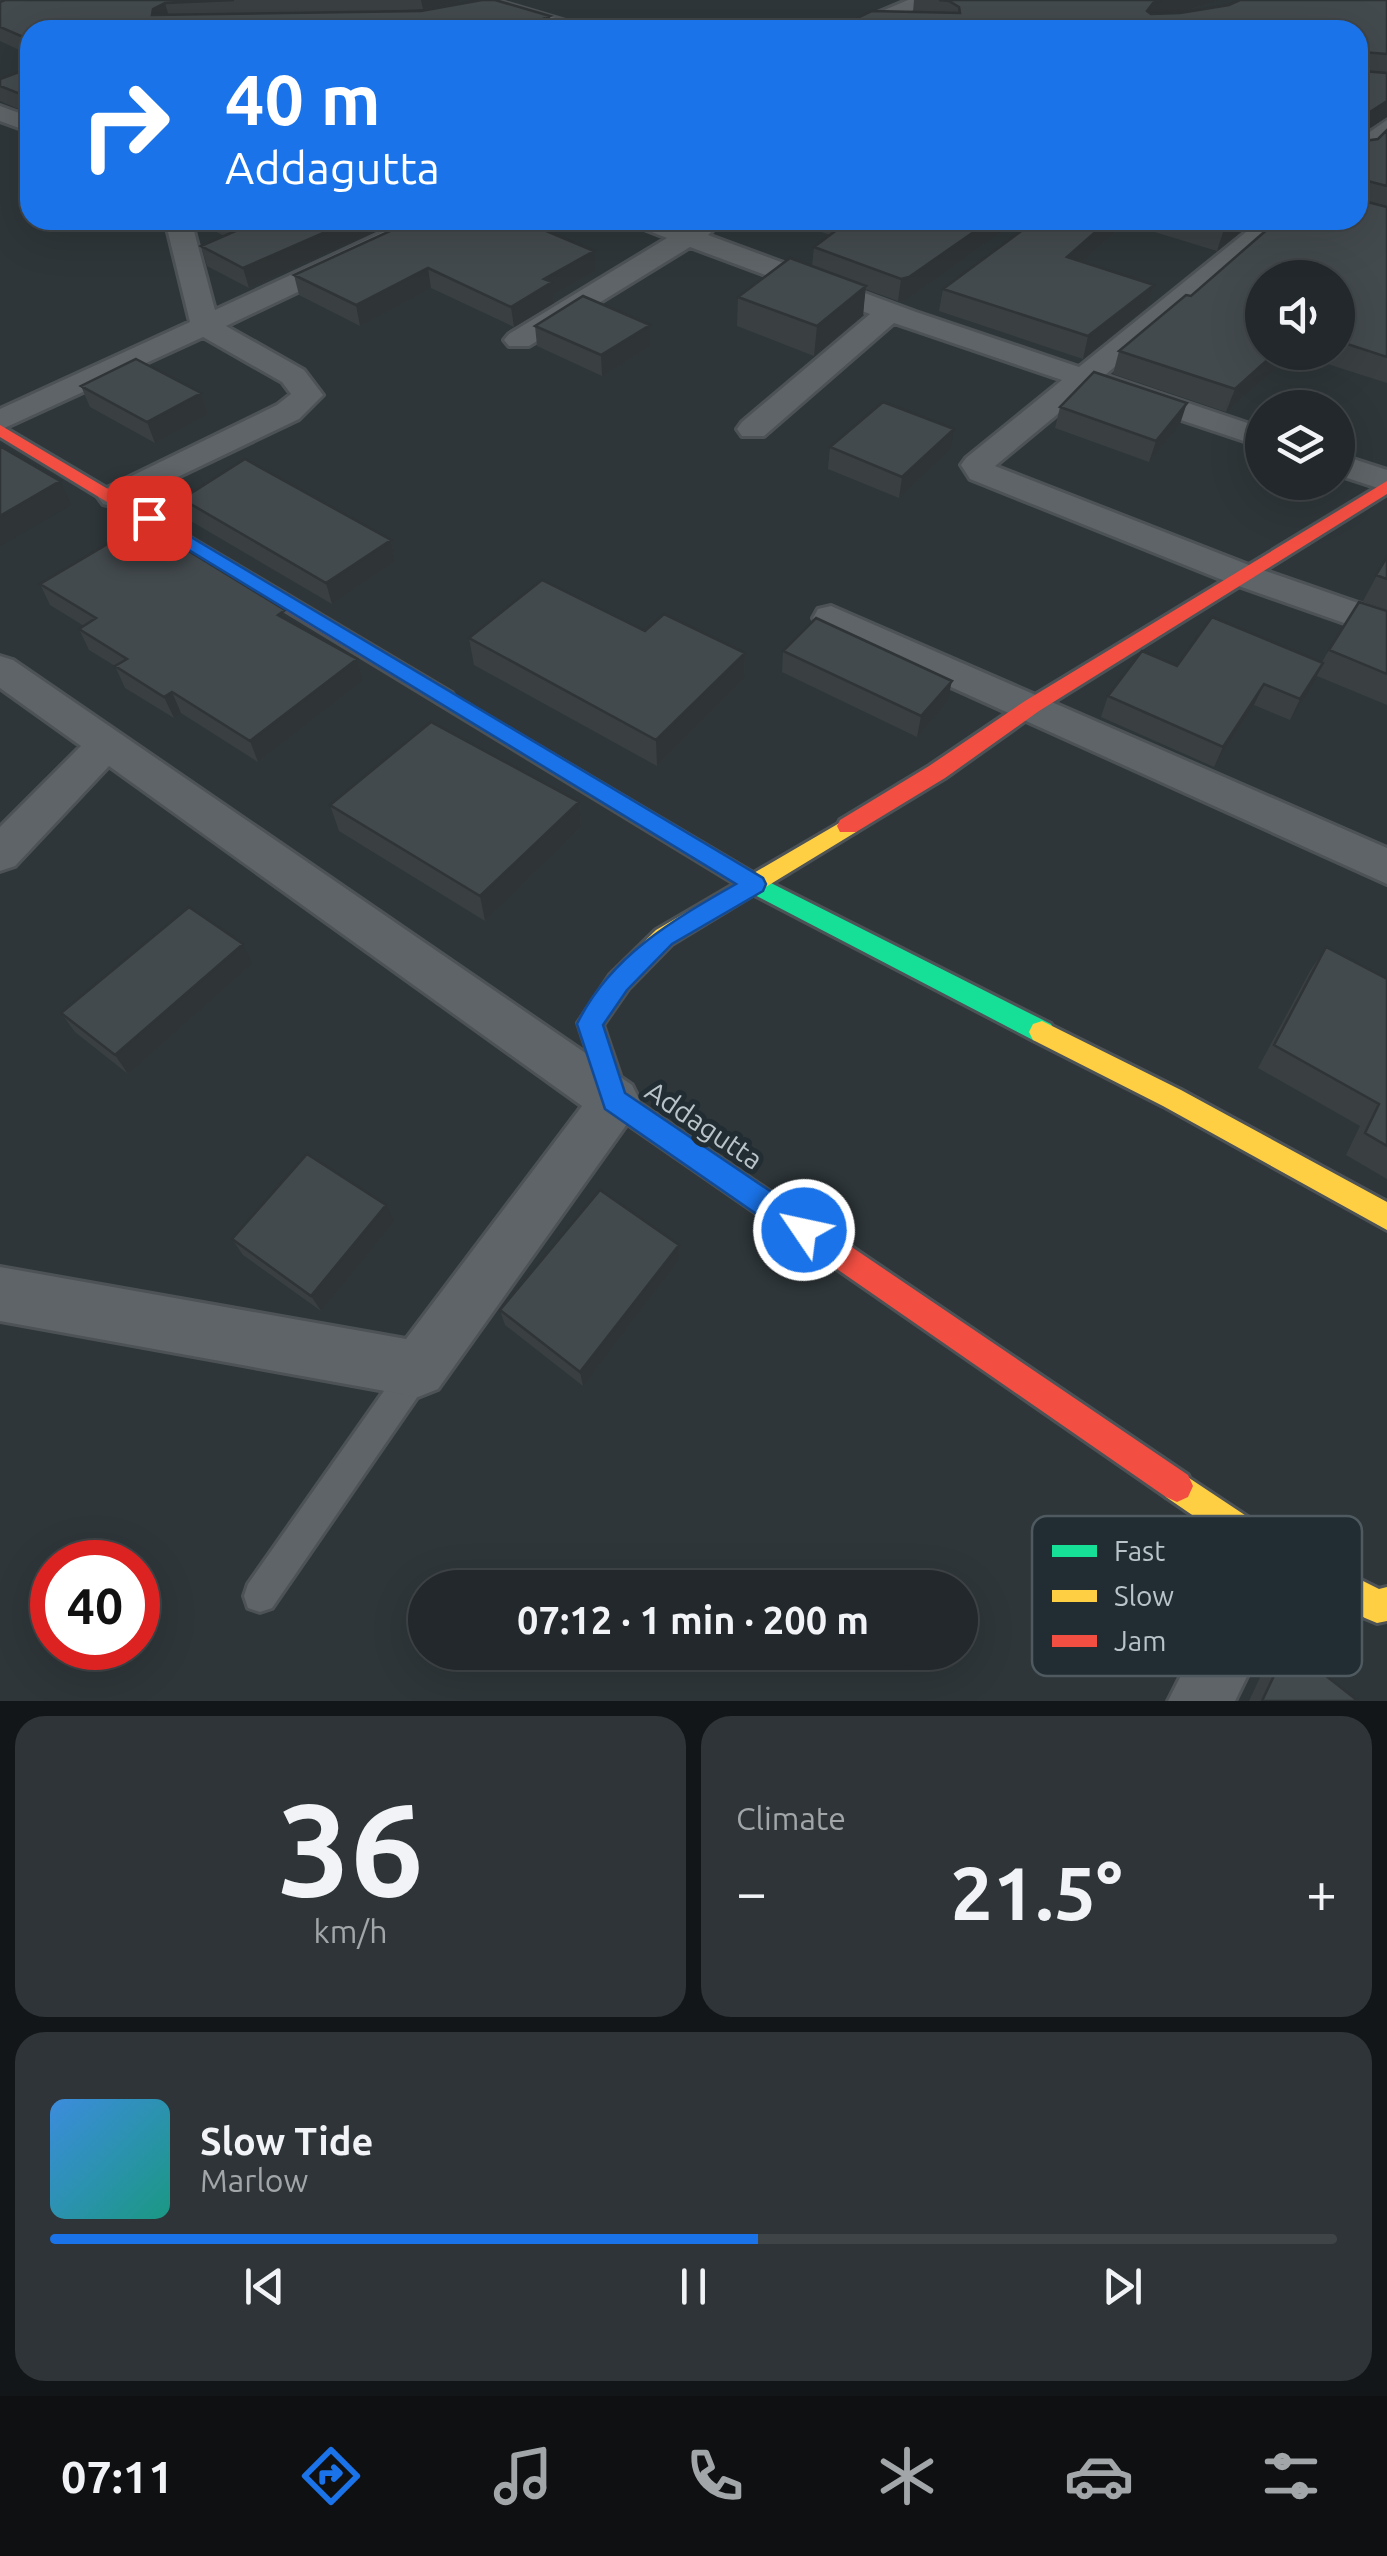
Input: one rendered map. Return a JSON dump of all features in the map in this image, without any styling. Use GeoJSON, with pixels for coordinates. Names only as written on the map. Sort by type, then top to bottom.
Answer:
{"type":"FeatureCollection","features":[{"type":"Feature","properties":{"kind":"street"},"geometry":{"type":"LineString","coordinates":[[874,20],[927,0]]}},
{"type":"Feature","properties":{"kind":"street"},"geometry":{"type":"LineString","coordinates":[[476,9],[493,6],[541,20]]}},
{"type":"Feature","properties":{"kind":"street"},"geometry":{"type":"LineString","coordinates":[[1368,143],[1387,127]]}},
{"type":"Feature","properties":{"kind":"street"},"geometry":{"type":"LineString","coordinates":[[116,497],[288,412],[308,395],[292,376],[204,326],[180,230]]}},
{"type":"Feature","properties":{"kind":"street"},"geometry":{"type":"LineString","coordinates":[[0,422],[409,230]]}},
{"type":"Feature","properties":{"kind":"street"},"geometry":{"type":"LineString","coordinates":[[672,230],[898,315],[1245,432]]}},
{"type":"Feature","properties":{"kind":"street"},"geometry":{"type":"LineString","coordinates":[[519,340],[698,230]]}},
{"type":"Feature","properties":{"kind":"street"},"geometry":{"type":"LineString","coordinates":[[1265,230],[977,465],[980,472],[1242,576],[1387,626]]}},
{"type":"Feature","properties":{"kind":"street"},"geometry":{"type":"LineString","coordinates":[[753,429],[898,315],[936,296]]}},
{"type":"Feature","properties":{"kind":"street"},"geometry":{"type":"LineString","coordinates":[[0,430],[755,884],[1172,1098],[1387,1218]]}},
{"type":"Feature","properties":{"kind":"street"},"geometry":{"type":"LineString","coordinates":[[1355,471],[1387,483]]}},
{"type":"Feature","properties":{"kind":"street","name":"Addagutta"},"geometry":{"type":"LineString","coordinates":[[1221,1516],[615,1100],[590,1024],[619,982],[664,937],[936,772],[1032,706],[1387,483]]}},
{"type":"Feature","properties":{"kind":"street"},"geometry":{"type":"LineString","coordinates":[[831,618],[1387,867]]}},
{"type":"Feature","properties":{"kind":"street"},"geometry":{"type":"LineString","coordinates":[[0,669],[615,1100],[418,1370],[0,1294]]}},
{"type":"Feature","properties":{"kind":"street"},"geometry":{"type":"LineString","coordinates":[[0,854],[106,745]]}},
{"type":"Feature","properties":{"kind":"street","name":"Addagutta"},"geometry":{"type":"LineString","coordinates":[[1362,1598],[1377,1606],[1387,1604]]}},
{"type":"Feature","properties":{"kind":"street"},"geometry":{"type":"LineString","coordinates":[[1200,1701],[1213,1676]]}},
{"type":"Feature","properties":{"kind":"lane"},"geometry":{"type":"LineString","coordinates":[[260,1596],[418,1370]]}},
{"type":"Feature","properties":{"kind":"building"},"geometry":{"type":"Polygon","coordinates":[[[234,0],[165,3],[153,9],[152,15],[421,11],[495,0],[550,16],[541,20],[20,20],[20,36],[0,27],[0,2],[234,0]]]}},
{"type":"Feature","properties":{"kind":"building"},"geometry":{"type":"Polygon","coordinates":[[[939,0],[1163,0],[1153,3],[1147,11],[1151,14],[1180,13],[1240,0],[1387,0],[1387,54],[1368,52],[1368,20],[854,20],[872,11],[960,13],[959,7],[939,0]]]}},
{"type":"Feature","properties":{"kind":"building"},"geometry":{"type":"Polygon","coordinates":[[[1368,71],[1387,73],[1387,101],[1368,113],[1368,71]]]}},
{"type":"Feature","properties":{"kind":"building"},"geometry":{"type":"Polygon","coordinates":[[[20,72],[20,94],[0,86],[0,79],[20,72]]]}},
{"type":"Feature","properties":{"kind":"building"},"geometry":{"type":"Polygon","coordinates":[[[1387,130],[1387,186],[1368,181],[1368,140],[1378,139],[1387,130]]]}},
{"type":"Feature","properties":{"kind":"building"},"geometry":{"type":"Polygon","coordinates":[[[1368,202],[1387,207],[1387,357],[1355,347],[1355,260],[1245,260],[1245,370],[1256,370],[1235,389],[1119,351],[1186,295],[1191,296],[1267,230],[1368,230],[1368,202]]]}},
{"type":"Feature","properties":{"kind":"building"},"geometry":{"type":"Polygon","coordinates":[[[238,230],[330,230],[243,268],[201,246],[238,230]]]}},
{"type":"Feature","properties":{"kind":"building"},"geometry":{"type":"Polygon","coordinates":[[[392,230],[544,230],[594,251],[544,279],[552,282],[511,307],[428,268],[356,305],[294,275],[392,230]]]}},
{"type":"Feature","properties":{"kind":"building"},"geometry":{"type":"Polygon","coordinates":[[[837,230],[977,230],[901,279],[814,247],[837,230]]]}},
{"type":"Feature","properties":{"kind":"building"},"geometry":{"type":"Polygon","coordinates":[[[1023,230],[1098,230],[1067,257],[1154,285],[1088,336],[943,289],[1023,230]]]}},
{"type":"Feature","properties":{"kind":"building"},"geometry":{"type":"Polygon","coordinates":[[[790,258],[866,286],[817,326],[738,297],[790,258]]]}},
{"type":"Feature","properties":{"kind":"building"},"geometry":{"type":"Polygon","coordinates":[[[583,296],[650,325],[601,355],[535,326],[583,296]]]}},
{"type":"Feature","properties":{"kind":"building"},"geometry":{"type":"Polygon","coordinates":[[[136,359],[201,393],[147,422],[81,386],[136,359]]]}},
{"type":"Feature","properties":{"kind":"building"},"geometry":{"type":"Polygon","coordinates":[[[1094,372],[1187,403],[1156,441],[1060,407],[1094,372]]]}},
{"type":"Feature","properties":{"kind":"building"},"geometry":{"type":"Polygon","coordinates":[[[883,402],[954,429],[902,477],[830,447],[883,402]]]}},
{"type":"Feature","properties":{"kind":"building"},"geometry":{"type":"Polygon","coordinates":[[[0,446],[60,481],[0,516],[0,446]]]}},
{"type":"Feature","properties":{"kind":"building"},"geometry":{"type":"Polygon","coordinates":[[[245,459],[391,540],[326,583],[182,499],[245,459]]]}},
{"type":"Feature","properties":{"kind":"building"},"geometry":{"type":"Polygon","coordinates":[[[143,523],[285,610],[278,615],[357,659],[250,741],[172,692],[164,697],[115,666],[127,659],[79,629],[96,618],[40,584],[143,523]]]}},
{"type":"Feature","properties":{"kind":"building"},"geometry":{"type":"Polygon","coordinates":[[[1387,557],[1387,579],[1376,575],[1387,557]]]}},
{"type":"Feature","properties":{"kind":"building"},"geometry":{"type":"Polygon","coordinates":[[[542,580],[645,631],[664,614],[745,653],[656,740],[469,638],[542,580]]]}},
{"type":"Feature","properties":{"kind":"building"},"geometry":{"type":"Polygon","coordinates":[[[1359,602],[1387,611],[1387,674],[1329,650],[1359,602]]]}},
{"type":"Feature","properties":{"kind":"building"},"geometry":{"type":"Polygon","coordinates":[[[1212,617],[1323,663],[1300,699],[1264,684],[1223,747],[1108,696],[1142,651],[1177,666],[1212,617]]]}},
{"type":"Feature","properties":{"kind":"building"},"geometry":{"type":"Polygon","coordinates":[[[816,618],[952,681],[921,716],[783,651],[816,618]]]}},
{"type":"Feature","properties":{"kind":"building"},"geometry":{"type":"Polygon","coordinates":[[[431,722],[579,802],[480,896],[330,805],[431,722]]]}},
{"type":"Feature","properties":{"kind":"building"},"geometry":{"type":"Polygon","coordinates":[[[189,907],[243,944],[115,1055],[61,1013],[189,907]]]}},
{"type":"Feature","properties":{"kind":"building"},"geometry":{"type":"Polygon","coordinates":[[[1326,947],[1387,979],[1387,1146],[1365,1133],[1379,1104],[1274,1045],[1326,947]]]}},
{"type":"Feature","properties":{"kind":"building"},"geometry":{"type":"Polygon","coordinates":[[[307,1154],[386,1205],[311,1296],[232,1239],[307,1154]]]}},
{"type":"Feature","properties":{"kind":"building"},"geometry":{"type":"Polygon","coordinates":[[[600,1190],[679,1245],[580,1372],[500,1310],[600,1190]]]}},
{"type":"Feature","properties":{"kind":"building"},"geometry":{"type":"Polygon","coordinates":[[[1274,1676],[1326,1676],[1358,1701],[1262,1701],[1274,1676]]]}},
{"type":"Feature","properties":{"kind":"traffic: fast"},"geometry":{"type":"LineString","coordinates":[[445,698],[755,885],[1042,1032]]}},
{"type":"Feature","properties":{"kind":"traffic: slow"},"geometry":{"type":"LineString","coordinates":[[610,1084],[590,1023],[619,982],[664,937],[848,826]]}},
{"type":"Feature","properties":{"kind":"traffic: slow"},"geometry":{"type":"LineString","coordinates":[[1042,1032],[1172,1098],[1387,1217]]}},
{"type":"Feature","properties":{"kind":"traffic: slow"},"geometry":{"type":"LineString","coordinates":[[1177,1486],[1221,1516]]}},
{"type":"Feature","properties":{"kind":"traffic: slow"},"geometry":{"type":"LineString","coordinates":[[1362,1598],[1377,1606],[1387,1604]]}},
{"type":"Feature","properties":{"kind":"traffic: jam"},"geometry":{"type":"LineString","coordinates":[[0,430],[445,698]]}},
{"type":"Feature","properties":{"kind":"traffic: jam"},"geometry":{"type":"LineString","coordinates":[[848,826],[937,772],[1032,706],[1387,486]]}},
{"type":"Feature","properties":{"kind":"traffic: jam"},"geometry":{"type":"LineString","coordinates":[[610,1084],[615,1101],[1177,1486]]}},
{"type":"Feature","properties":{"kind":"route"},"geometry":{"type":"LineString","coordinates":[[149,518],[755,884],[664,937],[619,982],[590,1024],[615,1100],[804,1230]]}}]}
